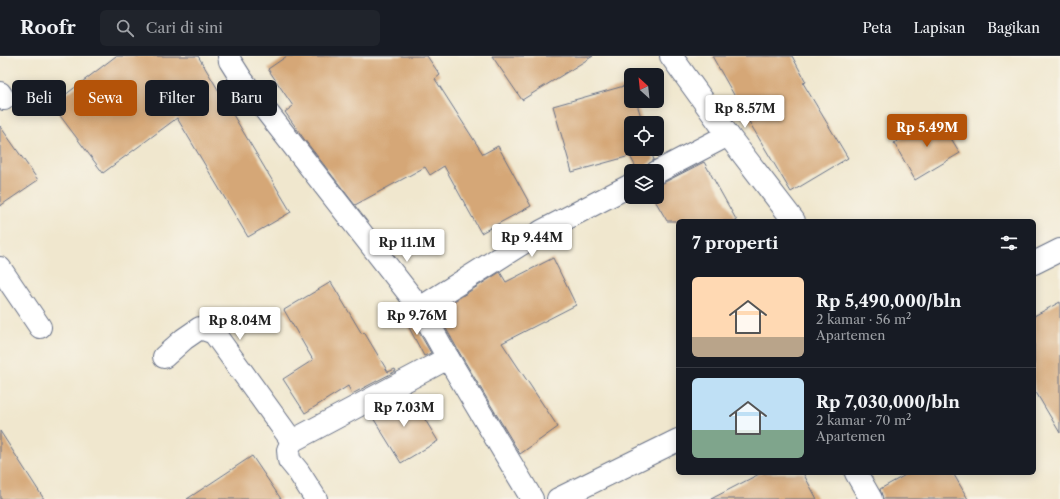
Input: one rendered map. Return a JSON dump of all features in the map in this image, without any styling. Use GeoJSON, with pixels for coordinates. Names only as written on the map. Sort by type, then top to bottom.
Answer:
{"type":"FeatureCollection","features":[{"type":"Feature","properties":{"kind":"street"},"geometry":{"type":"LineString","coordinates":[[229,56],[230,61],[242,80],[420,308],[532,499]]}},
{"type":"Feature","properties":{"kind":"street"},"geometry":{"type":"LineString","coordinates":[[671,56],[728,135],[792,219]]}},
{"type":"Feature","properties":{"kind":"street"},"geometry":{"type":"LineString","coordinates":[[664,168],[728,135]]}},
{"type":"Feature","properties":{"kind":"street"},"geometry":{"type":"LineString","coordinates":[[420,308],[542,231],[624,190]]}},
{"type":"Feature","properties":{"kind":"street"},"geometry":{"type":"LineString","coordinates":[[1036,262],[1060,250]]}},
{"type":"Feature","properties":{"kind":"street"},"geometry":{"type":"LineString","coordinates":[[0,268],[40,327]]}},
{"type":"Feature","properties":{"kind":"street"},"geometry":{"type":"LineString","coordinates":[[164,357],[184,339],[200,328],[214,333],[292,441]]}},
{"type":"Feature","properties":{"kind":"street"},"geometry":{"type":"LineString","coordinates":[[316,499],[289,460],[288,450],[292,441],[448,358]]}},
{"type":"Feature","properties":{"kind":"street"},"geometry":{"type":"LineString","coordinates":[[558,499],[676,441]]}},
{"type":"Feature","properties":{"kind":"street"},"geometry":{"type":"LineString","coordinates":[[857,475],[871,499]]}},
{"type":"Feature","properties":{"kind":"building"},"geometry":{"type":"Polygon","coordinates":[[[116,56],[198,56],[217,88],[217,116],[234,116],[291,212],[248,237],[177,118],[103,173],[60,116],[66,116],[66,94],[74,88],[74,116],[137,116],[137,80],[85,80],[116,56]]]}},
{"type":"Feature","properties":{"kind":"building"},"geometry":{"type":"Polygon","coordinates":[[[287,56],[427,56],[440,75],[435,79],[483,154],[498,146],[531,206],[481,233],[444,166],[430,175],[425,167],[355,205],[285,112],[293,106],[277,82],[277,80],[275,80],[268,69],[287,56]]]}},
{"type":"Feature","properties":{"kind":"building"},"geometry":{"type":"Polygon","coordinates":[[[492,56],[593,56],[522,100],[492,56]]]}},
{"type":"Feature","properties":{"kind":"building"},"geometry":{"type":"Polygon","coordinates":[[[712,56],[792,56],[806,82],[803,83],[848,158],[791,192],[712,56]]]}},
{"type":"Feature","properties":{"kind":"building"},"geometry":{"type":"Polygon","coordinates":[[[624,86],[624,108],[638,108],[641,116],[624,116],[624,156],[630,156],[572,172],[553,106],[624,86]]]}},
{"type":"Feature","properties":{"kind":"building"},"geometry":{"type":"Polygon","coordinates":[[[938,117],[960,153],[915,180],[894,143],[938,117]]]}},
{"type":"Feature","properties":{"kind":"building"},"geometry":{"type":"Polygon","coordinates":[[[0,126],[38,180],[0,206],[0,126]]]}},
{"type":"Feature","properties":{"kind":"building"},"geometry":{"type":"Polygon","coordinates":[[[630,156],[653,156],[654,160],[648,164],[634,164],[630,156]]]}},
{"type":"Feature","properties":{"kind":"building"},"geometry":{"type":"Polygon","coordinates":[[[704,162],[736,219],[676,219],[676,221],[667,221],[657,204],[664,204],[664,182],[704,162]]]}},
{"type":"Feature","properties":{"kind":"building"},"geometry":{"type":"Polygon","coordinates":[[[553,258],[576,305],[502,343],[558,427],[520,454],[437,312],[500,272],[506,282],[553,258]]]}},
{"type":"Feature","properties":{"kind":"building"},"geometry":{"type":"Polygon","coordinates":[[[331,282],[362,334],[364,332],[388,372],[395,369],[396,371],[352,394],[348,386],[305,413],[283,379],[313,360],[284,310],[331,282]]]}},
{"type":"Feature","properties":{"kind":"building"},"geometry":{"type":"Polygon","coordinates":[[[1060,302],[1060,433],[1036,392],[1036,315],[1060,302]]]}},
{"type":"Feature","properties":{"kind":"building"},"geometry":{"type":"Polygon","coordinates":[[[409,315],[431,353],[424,356],[404,318],[409,315]]]}},
{"type":"Feature","properties":{"kind":"building"},"geometry":{"type":"Polygon","coordinates":[[[409,393],[438,441],[401,463],[370,413],[409,393]]]}},
{"type":"Feature","properties":{"kind":"building"},"geometry":{"type":"Polygon","coordinates":[[[0,431],[44,499],[0,499],[0,431]]]}},
{"type":"Feature","properties":{"kind":"building"},"geometry":{"type":"Polygon","coordinates":[[[252,456],[281,499],[187,499],[252,456]]]}},
{"type":"Feature","properties":{"kind":"building"},"geometry":{"type":"Polygon","coordinates":[[[757,475],[804,475],[817,499],[711,499],[757,475]]]}},
{"type":"Feature","properties":{"kind":"building"},"geometry":{"type":"Polygon","coordinates":[[[905,475],[954,475],[968,499],[883,499],[880,489],[905,475]]]}}]}
